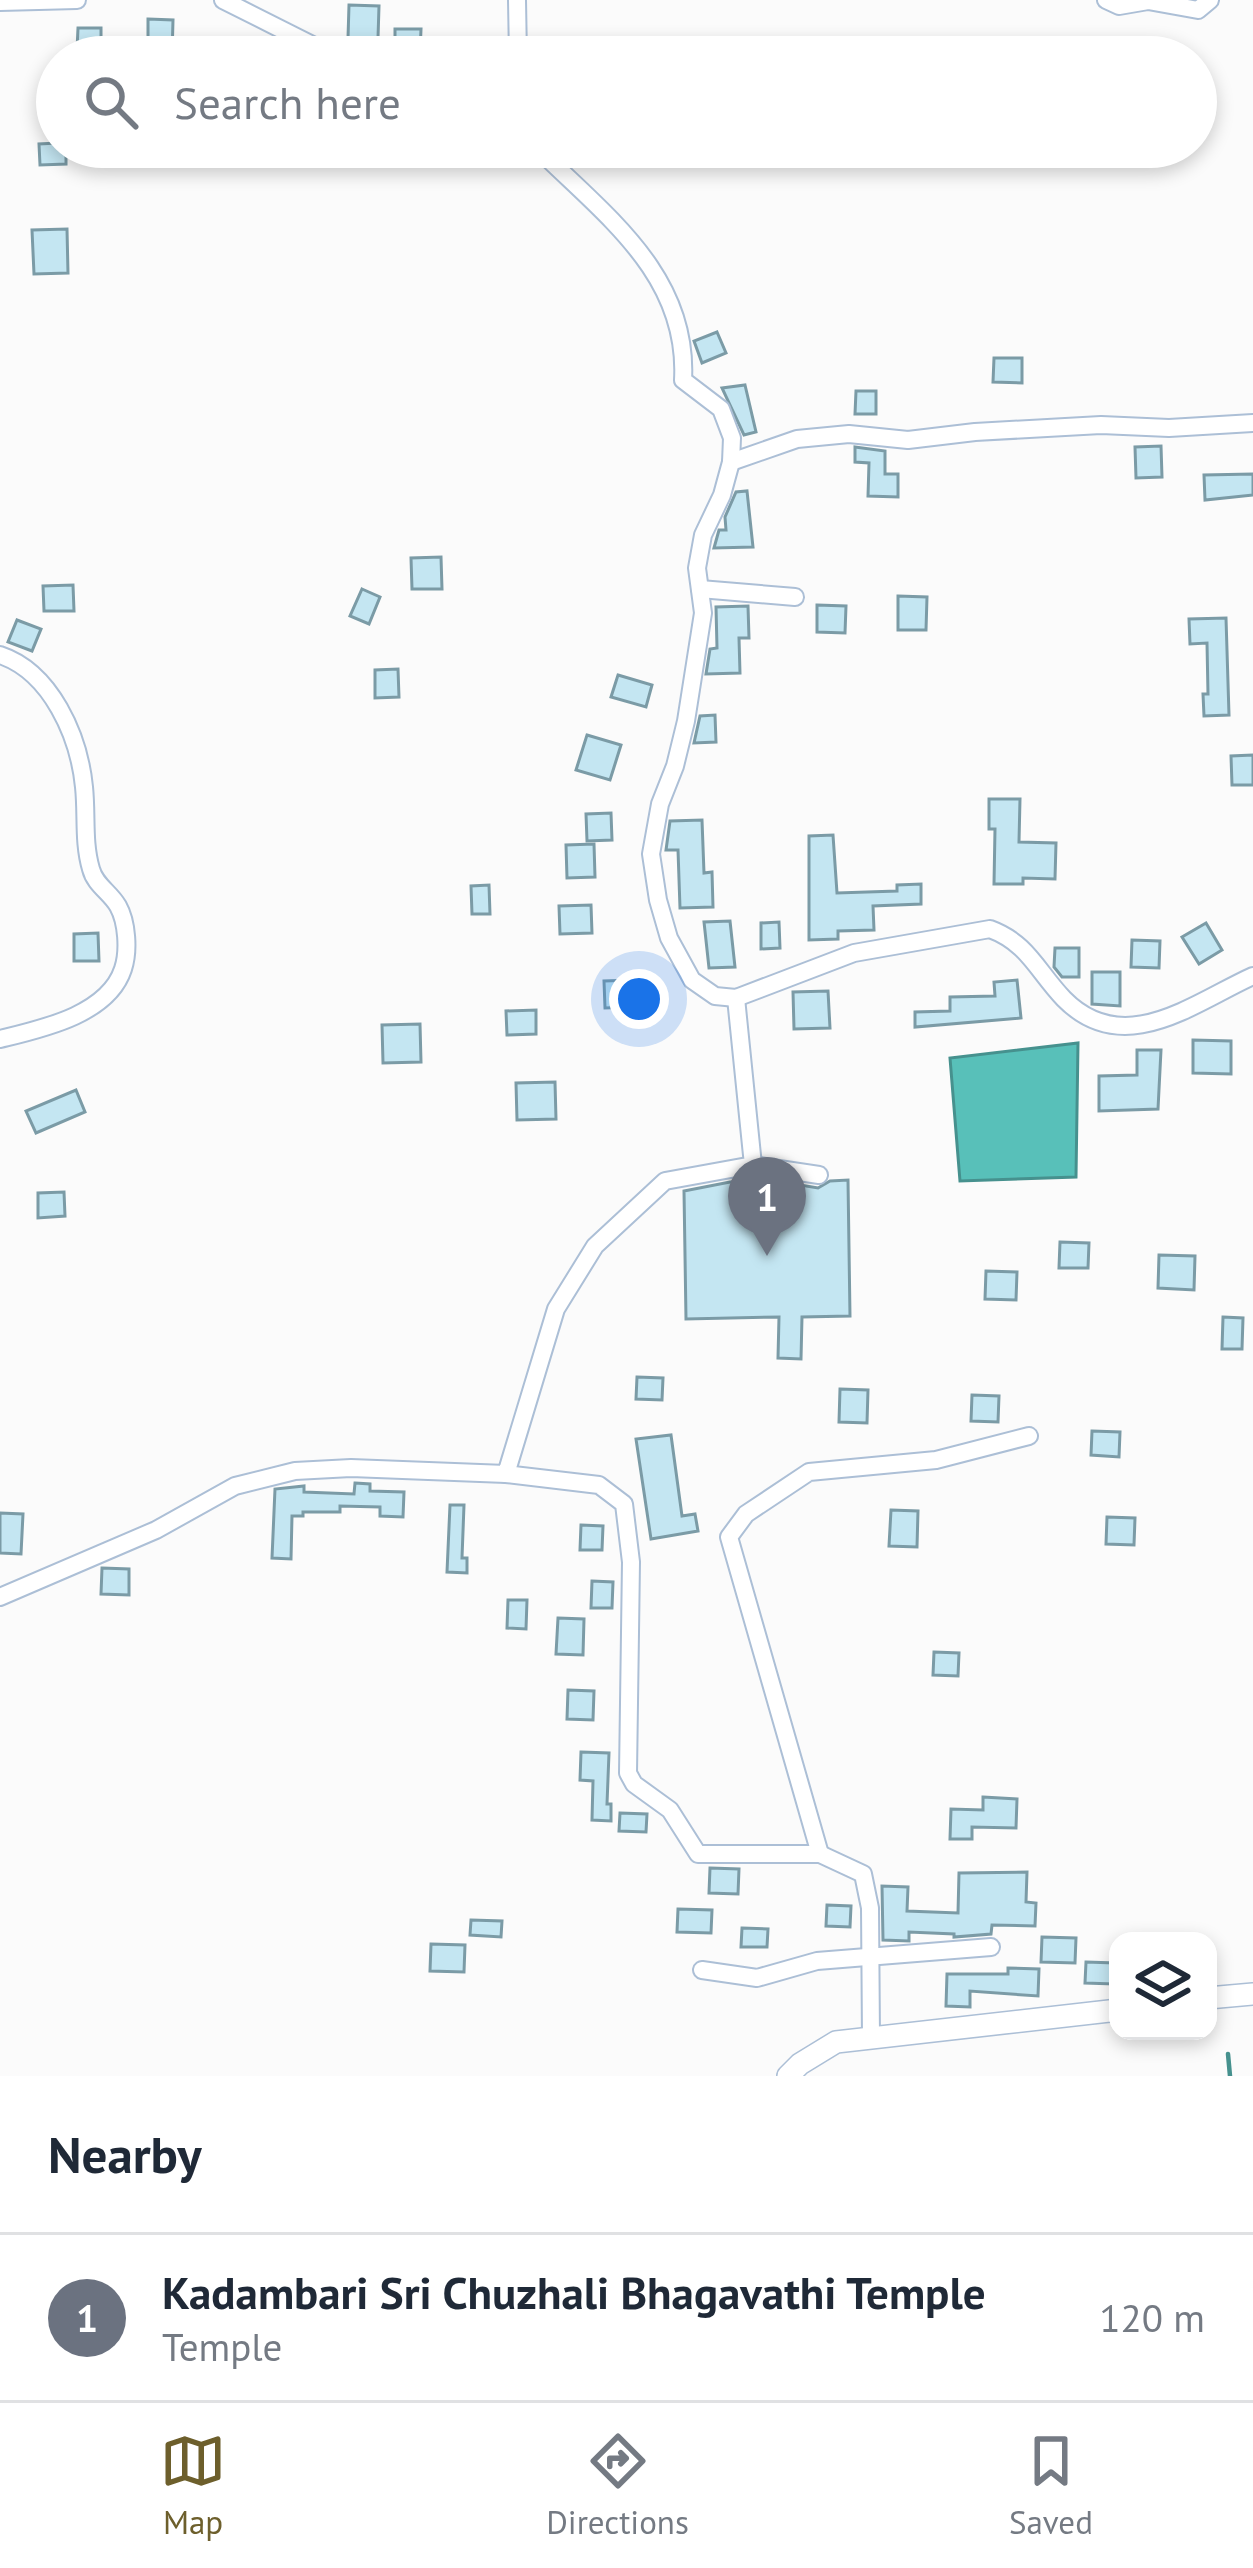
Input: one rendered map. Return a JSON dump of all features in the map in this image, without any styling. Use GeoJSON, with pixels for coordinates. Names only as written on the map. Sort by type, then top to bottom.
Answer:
{"type":"FeatureCollection","features":[{"type":"Feature","properties":{"kind":"street"},"geometry":{"type":"LineString","coordinates":[[0,2],[77,0]]}},
{"type":"Feature","properties":{"kind":"street"},"geometry":{"type":"LineString","coordinates":[[223,0],[294,36]]}},
{"type":"Feature","properties":{"kind":"street"},"geometry":{"type":"LineString","coordinates":[[517,0],[518,36]]}},
{"type":"Feature","properties":{"kind":"street"},"geometry":{"type":"LineString","coordinates":[[1106,0],[1119,6],[1148,1],[1198,10],[1210,0]]}},
{"type":"Feature","properties":{"kind":"street"},"geometry":{"type":"LineString","coordinates":[[562,168],[629,236],[660,278],[677,318],[684,352],[683,380],[721,409],[732,437],[722,495],[703,536],[697,568],[703,613],[686,721],[660,804],[651,854],[669,938],[692,980],[715,996],[736,998],[854,952],[990,929],[1032,955],[1065,1000],[1098,1020],[1134,1025],[1166,1022],[1253,976]]}},
{"type":"Feature","properties":{"kind":"street"},"geometry":{"type":"LineString","coordinates":[[731,462],[797,439],[849,434],[908,440],[1101,425],[1169,428],[1253,423]]}},
{"type":"Feature","properties":{"kind":"street"},"geometry":{"type":"LineString","coordinates":[[700,590],[795,597]]}},
{"type":"Feature","properties":{"kind":"street"},"geometry":{"type":"LineString","coordinates":[[0,655],[21,662],[44,684],[79,752],[85,845],[92,876],[118,907],[126,948],[123,971],[110,991],[87,1010],[0,1039]]}},
{"type":"Feature","properties":{"kind":"street"},"geometry":{"type":"LineString","coordinates":[[736,998],[753,1165]]}},
{"type":"Feature","properties":{"kind":"street"},"geometry":{"type":"LineString","coordinates":[[506,1474],[556,1309],[595,1246],[665,1180],[753,1165],[820,1175]]}},
{"type":"Feature","properties":{"kind":"street"},"geometry":{"type":"LineString","coordinates":[[820,1854],[729,1537],[746,1514],[809,1472],[936,1460],[1029,1436]]}},
{"type":"Feature","properties":{"kind":"street"},"geometry":{"type":"LineString","coordinates":[[0,1598],[157,1530],[235,1486],[275,1476],[351,1468],[506,1474],[599,1485],[624,1504],[631,1562],[628,1773],[634,1784],[670,1810],[698,1854],[820,1854],[863,1874],[870,1908],[871,2037]]}},
{"type":"Feature","properties":{"kind":"street"},"geometry":{"type":"LineString","coordinates":[[702,1970],[758,1978],[817,1961],[991,1947]]}},
{"type":"Feature","properties":{"kind":"street"},"geometry":{"type":"LineString","coordinates":[[1217,1997],[1253,1994]]}},
{"type":"Feature","properties":{"kind":"street"},"geometry":{"type":"LineString","coordinates":[[788,2076],[836,2042],[1109,2011]]}},
{"type":"Feature","properties":{"kind":"water"},"geometry":{"type":"Polygon","coordinates":[[[1078,1043],[1076,1177],[960,1181],[950,1058],[1078,1043]]]}},
{"type":"Feature","properties":{"kind":"building"},"geometry":{"type":"Polygon","coordinates":[[[349,5],[379,6],[378,36],[348,36],[349,5]]]}},
{"type":"Feature","properties":{"kind":"building"},"geometry":{"type":"Polygon","coordinates":[[[148,19],[173,20],[173,36],[148,36],[148,19]]]}},
{"type":"Feature","properties":{"kind":"building"},"geometry":{"type":"Polygon","coordinates":[[[78,28],[101,28],[101,36],[78,36],[78,28]]]}},
{"type":"Feature","properties":{"kind":"building"},"geometry":{"type":"Polygon","coordinates":[[[395,29],[421,29],[421,36],[395,36],[395,29]]]}},
{"type":"Feature","properties":{"kind":"building"},"geometry":{"type":"Polygon","coordinates":[[[67,229],[68,273],[34,274],[32,230],[67,229]]]}},
{"type":"Feature","properties":{"kind":"building"},"geometry":{"type":"Polygon","coordinates":[[[717,332],[726,353],[702,363],[694,341],[717,332]]]}},
{"type":"Feature","properties":{"kind":"building"},"geometry":{"type":"Polygon","coordinates":[[[994,358],[1022,358],[1022,383],[993,382],[994,358]]]}},
{"type":"Feature","properties":{"kind":"building"},"geometry":{"type":"Polygon","coordinates":[[[745,385],[756,432],[744,435],[722,388],[745,385]]]}},
{"type":"Feature","properties":{"kind":"building"},"geometry":{"type":"Polygon","coordinates":[[[856,391],[876,391],[876,414],[855,414],[856,391]]]}},
{"type":"Feature","properties":{"kind":"building"},"geometry":{"type":"Polygon","coordinates":[[[1161,446],[1162,477],[1136,478],[1135,447],[1161,446]]]}},
{"type":"Feature","properties":{"kind":"building"},"geometry":{"type":"Polygon","coordinates":[[[855,447],[885,451],[885,474],[898,474],[898,497],[868,496],[869,463],[855,462],[855,447]]]}},
{"type":"Feature","properties":{"kind":"building"},"geometry":{"type":"Polygon","coordinates":[[[1253,474],[1253,495],[1205,500],[1204,475],[1253,474]]]}},
{"type":"Feature","properties":{"kind":"building"},"geometry":{"type":"Polygon","coordinates":[[[747,491],[753,547],[714,548],[719,530],[726,530],[725,517],[736,492],[747,491]]]}},
{"type":"Feature","properties":{"kind":"building"},"geometry":{"type":"Polygon","coordinates":[[[441,557],[442,589],[412,589],[411,558],[441,557]]]}},
{"type":"Feature","properties":{"kind":"building"},"geometry":{"type":"Polygon","coordinates":[[[73,585],[74,611],[44,611],[43,586],[73,585]]]}},
{"type":"Feature","properties":{"kind":"building"},"geometry":{"type":"Polygon","coordinates":[[[362,589],[380,597],[369,624],[350,616],[362,589]]]}},
{"type":"Feature","properties":{"kind":"building"},"geometry":{"type":"Polygon","coordinates":[[[898,596],[927,597],[926,630],[898,630],[898,596]]]}},
{"type":"Feature","properties":{"kind":"building"},"geometry":{"type":"Polygon","coordinates":[[[817,605],[846,606],[845,633],[817,632],[817,605]]]}},
{"type":"Feature","properties":{"kind":"building"},"geometry":{"type":"Polygon","coordinates":[[[748,606],[749,638],[739,638],[740,673],[706,674],[710,649],[717,648],[716,607],[748,606]]]}},
{"type":"Feature","properties":{"kind":"building"},"geometry":{"type":"Polygon","coordinates":[[[1226,618],[1229,715],[1204,716],[1207,643],[1190,644],[1189,619],[1226,618]]]}},
{"type":"Feature","properties":{"kind":"building"},"geometry":{"type":"Polygon","coordinates":[[[17,620],[41,629],[32,651],[8,642],[17,620]]]}},
{"type":"Feature","properties":{"kind":"building"},"geometry":{"type":"Polygon","coordinates":[[[398,669],[399,697],[375,698],[375,670],[398,669]]]}},
{"type":"Feature","properties":{"kind":"building"},"geometry":{"type":"Polygon","coordinates":[[[618,675],[652,685],[646,707],[611,697],[618,675]]]}},
{"type":"Feature","properties":{"kind":"building"},"geometry":{"type":"Polygon","coordinates":[[[715,715],[716,742],[694,743],[700,716],[715,715]]]}},
{"type":"Feature","properties":{"kind":"building"},"geometry":{"type":"Polygon","coordinates":[[[587,735],[621,745],[610,780],[576,770],[587,735]]]}},
{"type":"Feature","properties":{"kind":"building"},"geometry":{"type":"Polygon","coordinates":[[[1253,755],[1253,785],[1232,785],[1231,756],[1253,755]]]}},
{"type":"Feature","properties":{"kind":"building"},"geometry":{"type":"Polygon","coordinates":[[[989,799],[1020,799],[1019,842],[1056,843],[1055,879],[1023,878],[1023,884],[994,884],[995,829],[989,829],[989,799]]]}},
{"type":"Feature","properties":{"kind":"building"},"geometry":{"type":"Polygon","coordinates":[[[611,813],[612,840],[587,841],[586,814],[611,813]]]}},
{"type":"Feature","properties":{"kind":"building"},"geometry":{"type":"Polygon","coordinates":[[[702,820],[704,873],[712,872],[713,907],[680,908],[678,850],[666,850],[670,821],[702,820]]]}},
{"type":"Feature","properties":{"kind":"building"},"geometry":{"type":"Polygon","coordinates":[[[833,835],[837,893],[897,891],[897,885],[921,884],[921,904],[873,906],[874,930],[838,931],[838,939],[809,940],[809,836],[833,835]]]}},
{"type":"Feature","properties":{"kind":"building"},"geometry":{"type":"Polygon","coordinates":[[[594,844],[595,877],[567,878],[566,845],[594,844]]]}},
{"type":"Feature","properties":{"kind":"building"},"geometry":{"type":"Polygon","coordinates":[[[489,885],[490,914],[472,914],[471,886],[489,885]]]}},
{"type":"Feature","properties":{"kind":"building"},"geometry":{"type":"Polygon","coordinates":[[[591,905],[592,933],[560,934],[559,906],[591,905]]]}},
{"type":"Feature","properties":{"kind":"building"},"geometry":{"type":"Polygon","coordinates":[[[730,921],[735,967],[709,968],[704,922],[730,921]]]}},
{"type":"Feature","properties":{"kind":"building"},"geometry":{"type":"Polygon","coordinates":[[[779,922],[780,948],[761,949],[761,923],[779,922]]]}},
{"type":"Feature","properties":{"kind":"building"},"geometry":{"type":"Polygon","coordinates":[[[1206,923],[1222,950],[1199,964],[1182,937],[1206,923]]]}},
{"type":"Feature","properties":{"kind":"building"},"geometry":{"type":"Polygon","coordinates":[[[98,933],[99,961],[74,961],[74,934],[98,933]]]}},
{"type":"Feature","properties":{"kind":"building"},"geometry":{"type":"Polygon","coordinates":[[[1132,940],[1160,941],[1159,968],[1131,967],[1132,940]]]}},
{"type":"Feature","properties":{"kind":"building"},"geometry":{"type":"Polygon","coordinates":[[[1055,948],[1079,948],[1079,977],[1062,977],[1054,967],[1055,948]]]}},
{"type":"Feature","properties":{"kind":"building"},"geometry":{"type":"Polygon","coordinates":[[[1092,972],[1120,972],[1120,1006],[1092,1004],[1092,972]]]}},
{"type":"Feature","properties":{"kind":"building"},"geometry":{"type":"Polygon","coordinates":[[[634,980],[635,1007],[605,1008],[604,981],[634,980]]]}},
{"type":"Feature","properties":{"kind":"building"},"geometry":{"type":"Polygon","coordinates":[[[1017,980],[1021,1018],[915,1027],[915,1012],[950,1011],[950,997],[995,996],[994,982],[1017,980]]]}},
{"type":"Feature","properties":{"kind":"building"},"geometry":{"type":"Polygon","coordinates":[[[828,991],[830,1028],[794,1029],[793,992],[828,991]]]}},
{"type":"Feature","properties":{"kind":"building"},"geometry":{"type":"Polygon","coordinates":[[[536,1010],[536,1034],[507,1035],[506,1011],[536,1010]]]}},
{"type":"Feature","properties":{"kind":"building"},"geometry":{"type":"Polygon","coordinates":[[[420,1024],[421,1062],[383,1063],[382,1025],[420,1024]]]}},
{"type":"Feature","properties":{"kind":"building"},"geometry":{"type":"Polygon","coordinates":[[[1193,1040],[1231,1041],[1231,1074],[1193,1073],[1193,1040]]]}},
{"type":"Feature","properties":{"kind":"building"},"geometry":{"type":"Polygon","coordinates":[[[1137,1050],[1161,1050],[1158,1109],[1099,1111],[1099,1076],[1137,1075],[1137,1050]]]}},
{"type":"Feature","properties":{"kind":"building"},"geometry":{"type":"Polygon","coordinates":[[[555,1082],[556,1119],[517,1120],[516,1083],[555,1082]]]}},
{"type":"Feature","properties":{"kind":"building"},"geometry":{"type":"Polygon","coordinates":[[[76,1090],[85,1112],[36,1133],[26,1111],[76,1090]]]}},
{"type":"Feature","properties":{"kind":"building"},"geometry":{"type":"Polygon","coordinates":[[[848,1180],[850,1316],[802,1317],[801,1359],[778,1358],[779,1317],[686,1319],[684,1191],[730,1182],[776,1181],[818,1188],[830,1181],[848,1180]]]}},
{"type":"Feature","properties":{"kind":"building"},"geometry":{"type":"Polygon","coordinates":[[[64,1192],[65,1216],[38,1218],[38,1193],[64,1192]]]}},
{"type":"Feature","properties":{"kind":"building"},"geometry":{"type":"Polygon","coordinates":[[[1060,1242],[1089,1243],[1088,1268],[1059,1268],[1060,1242]]]}},
{"type":"Feature","properties":{"kind":"building"},"geometry":{"type":"Polygon","coordinates":[[[1159,1255],[1195,1256],[1194,1290],[1158,1288],[1159,1255]]]}},
{"type":"Feature","properties":{"kind":"building"},"geometry":{"type":"Polygon","coordinates":[[[986,1271],[1017,1272],[1016,1300],[985,1299],[986,1271]]]}},
{"type":"Feature","properties":{"kind":"building"},"geometry":{"type":"Polygon","coordinates":[[[1223,1317],[1243,1318],[1242,1349],[1222,1349],[1223,1317]]]}},
{"type":"Feature","properties":{"kind":"building"},"geometry":{"type":"Polygon","coordinates":[[[637,1377],[663,1378],[662,1400],[636,1399],[637,1377]]]}},
{"type":"Feature","properties":{"kind":"building"},"geometry":{"type":"Polygon","coordinates":[[[840,1389],[868,1390],[867,1423],[839,1422],[840,1389]]]}},
{"type":"Feature","properties":{"kind":"building"},"geometry":{"type":"Polygon","coordinates":[[[972,1395],[999,1396],[998,1422],[971,1421],[972,1395]]]}},
{"type":"Feature","properties":{"kind":"building"},"geometry":{"type":"Polygon","coordinates":[[[1092,1431],[1120,1432],[1119,1457],[1091,1455],[1092,1431]]]}},
{"type":"Feature","properties":{"kind":"building"},"geometry":{"type":"Polygon","coordinates":[[[671,1435],[682,1516],[695,1514],[698,1531],[651,1539],[636,1439],[671,1435]]]}},
{"type":"Feature","properties":{"kind":"building"},"geometry":{"type":"Polygon","coordinates":[[[355,1483],[370,1484],[370,1491],[404,1492],[403,1517],[380,1516],[380,1507],[303,1512],[303,1516],[292,1516],[291,1559],[272,1558],[275,1489],[304,1486],[304,1492],[354,1494],[355,1483]]]}},
{"type":"Feature","properties":{"kind":"building"},"geometry":{"type":"Polygon","coordinates":[[[450,1505],[464,1505],[462,1558],[467,1558],[467,1573],[447,1572],[450,1505]]]}},
{"type":"Feature","properties":{"kind":"building"},"geometry":{"type":"Polygon","coordinates":[[[891,1510],[918,1511],[917,1547],[889,1546],[891,1510]]]}},
{"type":"Feature","properties":{"kind":"building"},"geometry":{"type":"Polygon","coordinates":[[[0,1513],[23,1514],[21,1554],[0,1553],[0,1513]]]}},
{"type":"Feature","properties":{"kind":"building"},"geometry":{"type":"Polygon","coordinates":[[[1107,1517],[1135,1518],[1134,1545],[1106,1544],[1107,1517]]]}},
{"type":"Feature","properties":{"kind":"building"},"geometry":{"type":"Polygon","coordinates":[[[581,1525],[603,1526],[602,1550],[580,1550],[581,1525]]]}},
{"type":"Feature","properties":{"kind":"building"},"geometry":{"type":"Polygon","coordinates":[[[102,1568],[129,1569],[129,1595],[101,1594],[102,1568]]]}},
{"type":"Feature","properties":{"kind":"building"},"geometry":{"type":"Polygon","coordinates":[[[592,1581],[613,1582],[612,1608],[591,1608],[592,1581]]]}},
{"type":"Feature","properties":{"kind":"building"},"geometry":{"type":"Polygon","coordinates":[[[508,1600],[527,1600],[526,1629],[507,1628],[508,1600]]]}},
{"type":"Feature","properties":{"kind":"building"},"geometry":{"type":"Polygon","coordinates":[[[558,1618],[584,1619],[583,1655],[556,1654],[558,1618]]]}},
{"type":"Feature","properties":{"kind":"building"},"geometry":{"type":"Polygon","coordinates":[[[934,1652],[959,1653],[958,1676],[933,1675],[934,1652]]]}},
{"type":"Feature","properties":{"kind":"building"},"geometry":{"type":"Polygon","coordinates":[[[568,1690],[594,1691],[593,1720],[567,1719],[568,1690]]]}},
{"type":"Feature","properties":{"kind":"building"},"geometry":{"type":"Polygon","coordinates":[[[581,1752],[609,1753],[611,1821],[592,1820],[593,1781],[580,1780],[581,1752]]]}},
{"type":"Feature","properties":{"kind":"building"},"geometry":{"type":"Polygon","coordinates":[[[983,1797],[1017,1799],[1016,1828],[972,1827],[972,1839],[950,1839],[951,1809],[983,1810],[983,1797]]]}},
{"type":"Feature","properties":{"kind":"building"},"geometry":{"type":"Polygon","coordinates":[[[620,1813],[647,1814],[646,1832],[619,1831],[620,1813]]]}},
{"type":"Feature","properties":{"kind":"building"},"geometry":{"type":"Polygon","coordinates":[[[710,1868],[739,1869],[738,1894],[709,1893],[710,1868]]]}},
{"type":"Feature","properties":{"kind":"building"},"geometry":{"type":"Polygon","coordinates":[[[1027,1872],[1026,1902],[1036,1903],[1035,1926],[992,1925],[991,1934],[954,1937],[909,1932],[909,1941],[883,1940],[882,1886],[908,1887],[907,1911],[958,1913],[959,1873],[1027,1872]]]}},
{"type":"Feature","properties":{"kind":"building"},"geometry":{"type":"Polygon","coordinates":[[[827,1905],[851,1906],[850,1927],[826,1926],[827,1905]]]}},
{"type":"Feature","properties":{"kind":"building"},"geometry":{"type":"Polygon","coordinates":[[[678,1909],[712,1910],[711,1933],[677,1932],[678,1909]]]}},
{"type":"Feature","properties":{"kind":"building"},"geometry":{"type":"Polygon","coordinates":[[[471,1920],[502,1921],[501,1937],[470,1935],[471,1920]]]}},
{"type":"Feature","properties":{"kind":"building"},"geometry":{"type":"Polygon","coordinates":[[[742,1928],[768,1929],[767,1947],[741,1947],[742,1928]]]}},
{"type":"Feature","properties":{"kind":"building"},"geometry":{"type":"Polygon","coordinates":[[[1042,1937],[1076,1938],[1075,1963],[1041,1962],[1042,1937]]]}},
{"type":"Feature","properties":{"kind":"building"},"geometry":{"type":"Polygon","coordinates":[[[431,1944],[465,1945],[464,1972],[430,1971],[431,1944]]]}},
{"type":"Feature","properties":{"kind":"building"},"geometry":{"type":"Polygon","coordinates":[[[1086,1962],[1109,1963],[1109,1984],[1085,1983],[1086,1962]]]}},
{"type":"Feature","properties":{"kind":"building"},"geometry":{"type":"Polygon","coordinates":[[[1008,1968],[1039,1969],[1038,1996],[970,1991],[970,2007],[946,2006],[947,1974],[1008,1974],[1008,1968]]]}},
{"type":"Feature","properties":{"kind":"waterway"},"geometry":{"type":"LineString","coordinates":[[1228,2054],[1230,2076]]}},
{"type":"Feature","properties":{"kind":"place","name":"Kadambari Sri Chuzhali Bhagavathi Temple"},"geometry":{"type":"Point","coordinates":[767,1256]}}]}
